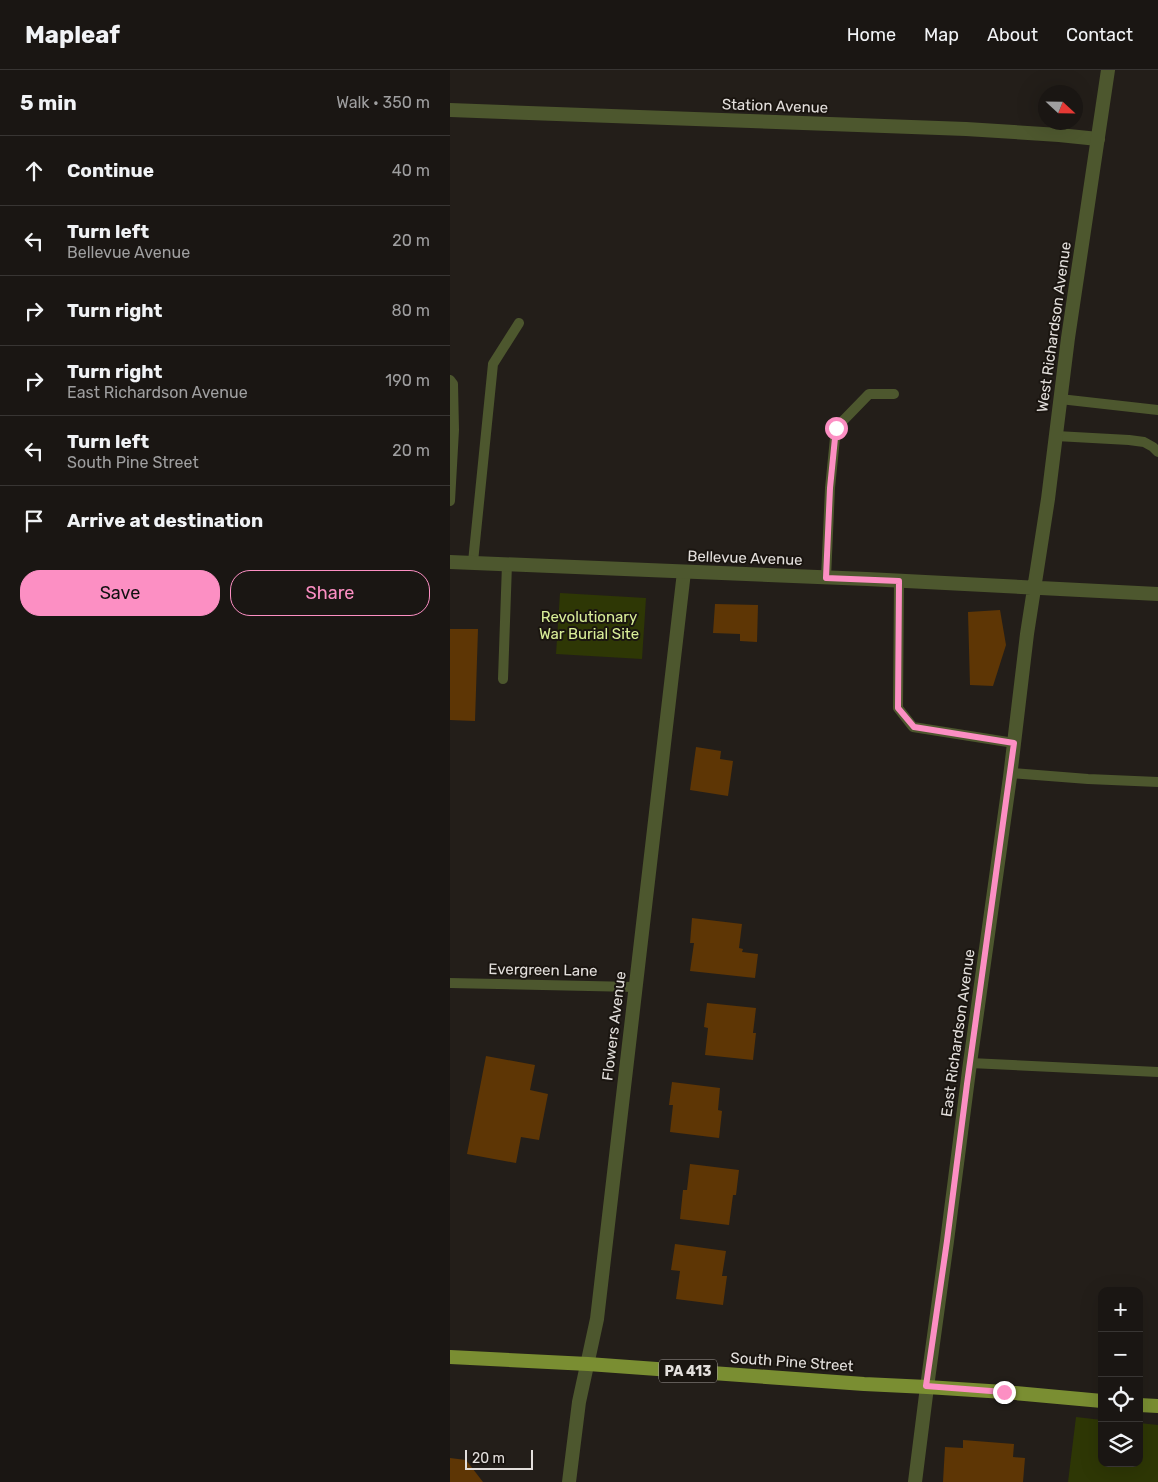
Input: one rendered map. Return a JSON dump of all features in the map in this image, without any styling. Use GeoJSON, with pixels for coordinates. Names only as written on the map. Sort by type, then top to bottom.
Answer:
{"type":"FeatureCollection","features":[{"type":"Feature","properties":{"kind":"main road","name":"South Pine Street"},"geometry":{"type":"LineString","coordinates":[[450,1357],[926,1386],[1098,1402]]}},
{"type":"Feature","properties":{"kind":"main road"},"geometry":{"type":"LineString","coordinates":[[1143,1405],[1158,1406]]}},
{"type":"Feature","properties":{"kind":"street","name":"West Richardson Avenue"},"geometry":{"type":"LineString","coordinates":[[1034,588],[1108,70]]}},
{"type":"Feature","properties":{"kind":"street","name":"Station Avenue"},"geometry":{"type":"LineString","coordinates":[[450,110],[966,129],[1098,139]]}},
{"type":"Feature","properties":{"kind":"street","name":"Bellevue Avenue"},"geometry":{"type":"LineString","coordinates":[[450,562],[1034,588],[1158,591]]}},
{"type":"Feature","properties":{"kind":"street","name":"Flowers Avenue"},"geometry":{"type":"LineString","coordinates":[[569,1482],[579,1402],[597,1320],[684,572]]}},
{"type":"Feature","properties":{"kind":"street","name":"East Richardson Avenue"},"geometry":{"type":"LineString","coordinates":[[916,1482],[926,1386],[1011,773],[1034,588]]}},
{"type":"Feature","properties":{"kind":"lane"},"geometry":{"type":"LineString","coordinates":[[473,562],[493,364],[519,323]]}},
{"type":"Feature","properties":{"kind":"lane"},"geometry":{"type":"LineString","coordinates":[[450,380],[453,384],[454,430],[450,501]]}},
{"type":"Feature","properties":{"kind":"lane"},"geometry":{"type":"LineString","coordinates":[[826,578],[830,488],[836,428],[869,394],[894,394]]}},
{"type":"Feature","properties":{"kind":"lane"},"geometry":{"type":"LineString","coordinates":[[1060,399],[1158,410]]}},
{"type":"Feature","properties":{"kind":"lane"},"geometry":{"type":"LineString","coordinates":[[1056,436],[1144,442],[1158,452]]}},
{"type":"Feature","properties":{"kind":"lane"},"geometry":{"type":"LineString","coordinates":[[503,679],[507,564]]}},
{"type":"Feature","properties":{"kind":"lane"},"geometry":{"type":"LineString","coordinates":[[899,581],[898,708],[914,727],[1014,743]]}},
{"type":"Feature","properties":{"kind":"lane"},"geometry":{"type":"LineString","coordinates":[[1011,773],[1158,782]]}},
{"type":"Feature","properties":{"kind":"lane","name":"Evergreen Lane"},"geometry":{"type":"LineString","coordinates":[[450,983],[635,988]]}},
{"type":"Feature","properties":{"kind":"lane"},"geometry":{"type":"LineString","coordinates":[[970,1063],[1158,1072]]}},
{"type":"Feature","properties":{"kind":"green space","name":"Revolutionary War Burial Site"},"geometry":{"type":"Polygon","coordinates":[[[560,593],[646,598],[642,659],[556,654],[560,593]]]}},
{"type":"Feature","properties":{"kind":"green space"},"geometry":{"type":"Polygon","coordinates":[[[1076,1417],[1098,1420],[1098,1467],[1143,1467],[1143,1423],[1158,1425],[1158,1482],[1068,1482],[1076,1417]]]}},
{"type":"Feature","properties":{"kind":"building"},"geometry":{"type":"Polygon","coordinates":[[[715,604],[758,605],[757,642],[740,641],[740,634],[713,633],[715,604]]]}},
{"type":"Feature","properties":{"kind":"building"},"geometry":{"type":"Polygon","coordinates":[[[1000,610],[1006,645],[993,686],[970,685],[968,612],[1000,610]]]}},
{"type":"Feature","properties":{"kind":"building"},"geometry":{"type":"Polygon","coordinates":[[[450,629],[478,629],[475,721],[450,720],[450,629]]]}},
{"type":"Feature","properties":{"kind":"building"},"geometry":{"type":"Polygon","coordinates":[[[696,747],[721,751],[720,759],[733,761],[728,796],[690,790],[696,747]]]}},
{"type":"Feature","properties":{"kind":"building"},"geometry":{"type":"Polygon","coordinates":[[[692,918],[742,924],[739,948],[743,949],[742,952],[758,954],[755,978],[690,971],[694,943],[690,943],[692,918]]]}},
{"type":"Feature","properties":{"kind":"building"},"geometry":{"type":"Polygon","coordinates":[[[707,1003],[756,1008],[753,1033],[756,1033],[753,1060],[705,1055],[708,1028],[704,1027],[707,1003]]]}},
{"type":"Feature","properties":{"kind":"building"},"geometry":{"type":"Polygon","coordinates":[[[486,1056],[535,1065],[530,1090],[548,1094],[539,1140],[521,1137],[516,1163],[467,1154],[486,1056]]]}},
{"type":"Feature","properties":{"kind":"building"},"geometry":{"type":"Polygon","coordinates":[[[672,1082],[720,1088],[718,1110],[722,1111],[719,1138],[670,1132],[673,1105],[669,1105],[672,1082]]]}},
{"type":"Feature","properties":{"kind":"building"},"geometry":{"type":"Polygon","coordinates":[[[690,1164],[739,1170],[736,1195],[733,1195],[729,1225],[680,1219],[683,1190],[687,1190],[690,1164]]]}},
{"type":"Feature","properties":{"kind":"building"},"geometry":{"type":"Polygon","coordinates":[[[675,1244],[726,1251],[722,1276],[727,1276],[723,1305],[676,1299],[680,1271],[671,1270],[675,1244]]]}},
{"type":"Feature","properties":{"kind":"building"},"geometry":{"type":"Polygon","coordinates":[[[963,1440],[1014,1444],[1013,1457],[1025,1458],[1023,1482],[943,1482],[945,1447],[963,1448],[963,1440]]]}},
{"type":"Feature","properties":{"kind":"building"},"geometry":{"type":"Polygon","coordinates":[[[450,1458],[466,1460],[483,1482],[450,1482],[450,1458]]]}},
{"type":"Feature","properties":{"kind":"route"},"geometry":{"type":"LineString","coordinates":[[836,428],[830,488],[826,578],[899,581],[898,708],[914,727],[1014,743],[926,1386],[1004,1392]]}}]}
